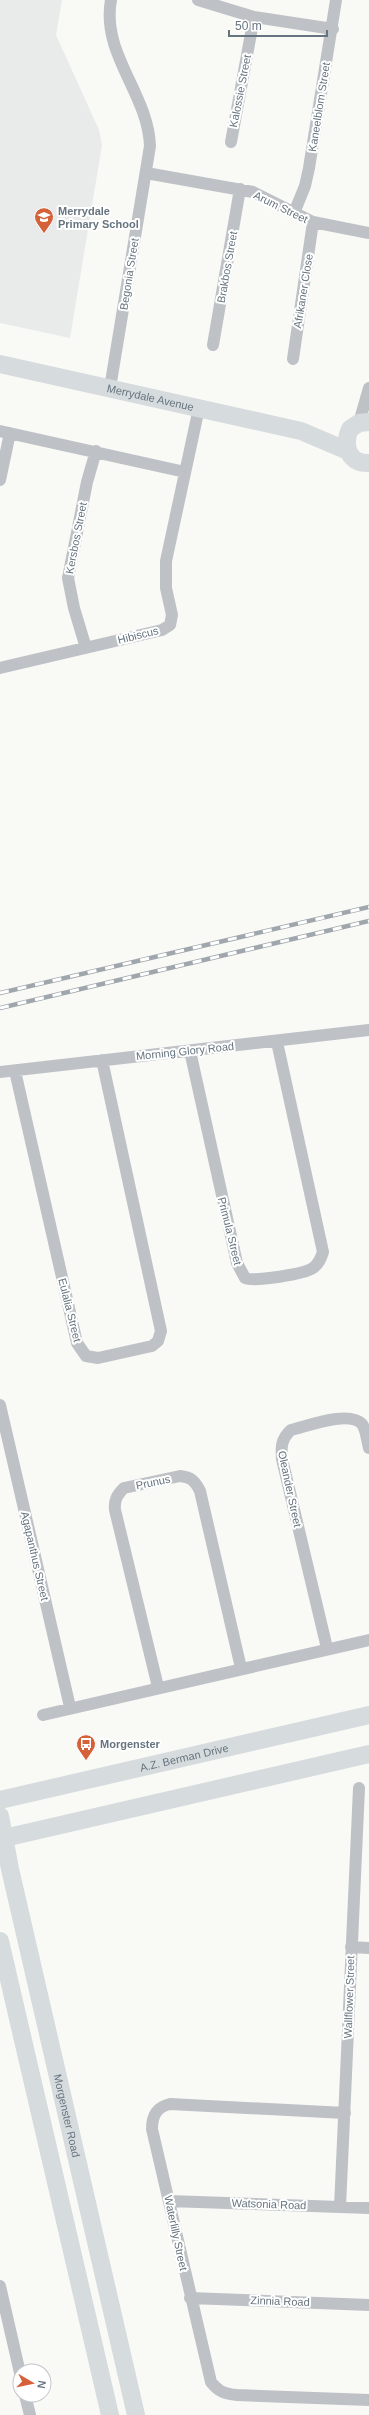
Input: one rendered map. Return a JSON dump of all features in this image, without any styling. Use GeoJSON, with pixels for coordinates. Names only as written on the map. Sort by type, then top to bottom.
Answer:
{"type":"FeatureCollection","features":[{"type":"Feature","properties":{"kind":"main road","name":"Merrydale Avenue"},"geometry":{"type":"LineString","coordinates":[[0,364],[301,431],[348,451],[355,459],[369,463]]}},
{"type":"Feature","properties":{"kind":"main road","name":"Merrydale Avenue"},"geometry":{"type":"LineString","coordinates":[[301,431],[359,425]]}},
{"type":"Feature","properties":{"kind":"main road"},"geometry":{"type":"LineString","coordinates":[[348,451],[346,439],[359,425]]}},
{"type":"Feature","properties":{"kind":"main road","name":"A.Z. Berman Drive"},"geometry":{"type":"LineString","coordinates":[[0,1800],[369,1715]]}},
{"type":"Feature","properties":{"kind":"main road"},"geometry":{"type":"LineString","coordinates":[[2,1838],[369,1754]]}},
{"type":"Feature","properties":{"kind":"main road","name":"Morgenster Road"},"geometry":{"type":"LineString","coordinates":[[0,1816],[2,1838],[136,2415]]}},
{"type":"Feature","properties":{"kind":"main road"},"geometry":{"type":"LineString","coordinates":[[0,1941],[110,2415]]}},
{"type":"Feature","properties":{"kind":"street","name":"Begonia Street"},"geometry":{"type":"LineString","coordinates":[[110,388],[150,146],[148,127],[111,38],[108,16],[111,0]]}},
{"type":"Feature","properties":{"kind":"street"},"geometry":{"type":"LineString","coordinates":[[198,0],[224,3],[254,17],[333,29]]}},
{"type":"Feature","properties":{"kind":"street","name":"Kaneelblom Street"},"geometry":{"type":"LineString","coordinates":[[294,213],[305,186],[333,29],[336,0]]}},
{"type":"Feature","properties":{"kind":"street","name":"Kalossie Street"},"geometry":{"type":"LineString","coordinates":[[231,142],[254,17]]}},
{"type":"Feature","properties":{"kind":"street","name":"Arum Street"},"geometry":{"type":"LineString","coordinates":[[146,173],[240,189],[267,198],[313,222],[369,233]]}},
{"type":"Feature","properties":{"kind":"street","name":"Brakbos Street"},"geometry":{"type":"LineString","coordinates":[[213,345],[240,189]]}},
{"type":"Feature","properties":{"kind":"street","name":"Afrikaner Close"},"geometry":{"type":"LineString","coordinates":[[293,359],[313,222]]}},
{"type":"Feature","properties":{"kind":"street"},"geometry":{"type":"LineString","coordinates":[[359,425],[369,388]]}},
{"type":"Feature","properties":{"kind":"street","name":"Hibiscus"},"geometry":{"type":"LineString","coordinates":[[0,668],[162,630],[170,625],[172,616],[166,588],[166,562],[199,408]]}},
{"type":"Feature","properties":{"kind":"street"},"geometry":{"type":"LineString","coordinates":[[0,480],[5,432],[186,472]]}},
{"type":"Feature","properties":{"kind":"street","name":"Kersbos Street"},"geometry":{"type":"LineString","coordinates":[[86,648],[74,608],[68,578],[87,482],[96,451]]}},
{"type":"Feature","properties":{"kind":"street","name":"Morning Glory Road"},"geometry":{"type":"LineString","coordinates":[[0,1072],[277,1042],[369,1030]]}},
{"type":"Feature","properties":{"kind":"street","name":"Primula Street"},"geometry":{"type":"LineString","coordinates":[[190,1051],[237,1264],[246,1278],[261,1280],[313,1268],[320,1261],[323,1252],[277,1042]]}},
{"type":"Feature","properties":{"kind":"street","name":"Eulalia Street"},"geometry":{"type":"LineString","coordinates":[[15,1071],[77,1343],[86,1356],[98,1358],[152,1346],[158,1341],[161,1331],[102,1060]]}},
{"type":"Feature","properties":{"kind":"street","name":"Agapanthus Street"},"geometry":{"type":"LineString","coordinates":[[0,1405],[70,1707]]}},
{"type":"Feature","properties":{"kind":"street","name":"Oleander Street"},"geometry":{"type":"LineString","coordinates":[[327,1648],[282,1459],[281,1446],[284,1436],[291,1430],[343,1418],[353,1418],[362,1425],[369,1448]]}},
{"type":"Feature","properties":{"kind":"street","name":"Prunus"},"geometry":{"type":"LineString","coordinates":[[158,1687],[115,1510],[114,1502],[118,1494],[124,1488],[180,1476],[189,1477],[196,1483],[200,1491],[241,1668]]}},
{"type":"Feature","properties":{"kind":"street"},"geometry":{"type":"LineString","coordinates":[[43,1715],[70,1707],[327,1648],[369,1640]]}},
{"type":"Feature","properties":{"kind":"street","name":"Wallflower Street"},"geometry":{"type":"LineString","coordinates":[[340,2206],[359,1788]]}},
{"type":"Feature","properties":{"kind":"street"},"geometry":{"type":"LineString","coordinates":[[351,1947],[369,1948]]}},
{"type":"Feature","properties":{"kind":"street","name":"Waterlilly Street"},"geometry":{"type":"LineString","coordinates":[[345,2113],[170,2104],[160,2106],[152,2121],[152,2129],[190,2298],[211,2382],[217,2389],[225,2394],[369,2400]]}},
{"type":"Feature","properties":{"kind":"street","name":"Watsonia Road"},"geometry":{"type":"LineString","coordinates":[[169,2201],[369,2208]]}},
{"type":"Feature","properties":{"kind":"street"},"geometry":{"type":"LineString","coordinates":[[0,2286],[18,2363]]}},
{"type":"Feature","properties":{"kind":"street","name":"Zinnia Road"},"geometry":{"type":"LineString","coordinates":[[190,2298],[369,2305]]}},
{"type":"Feature","properties":{"kind":"street"},"geometry":{"type":"LineString","coordinates":[[27,2403],[30,2415]]}},
{"type":"Feature","properties":{"kind":"shaded area","name":"Merrydale Primary School"},"geometry":{"type":"Polygon","coordinates":[[[0,0],[62,0],[56,35],[99,130],[102,145],[70,338],[0,323],[0,0]]]}},
{"type":"Feature","properties":{"kind":"railway"},"geometry":{"type":"LineString","coordinates":[[0,993],[369,907]]}},
{"type":"Feature","properties":{"kind":"railway"},"geometry":{"type":"LineString","coordinates":[[0,1008],[369,921]]}},
{"type":"Feature","properties":{"kind":"place","name":"Merrydale Primary School"},"geometry":{"type":"Point","coordinates":[44,234]}},
{"type":"Feature","properties":{"kind":"place","name":"Morgenster"},"geometry":{"type":"Point","coordinates":[86,1761]}}]}
